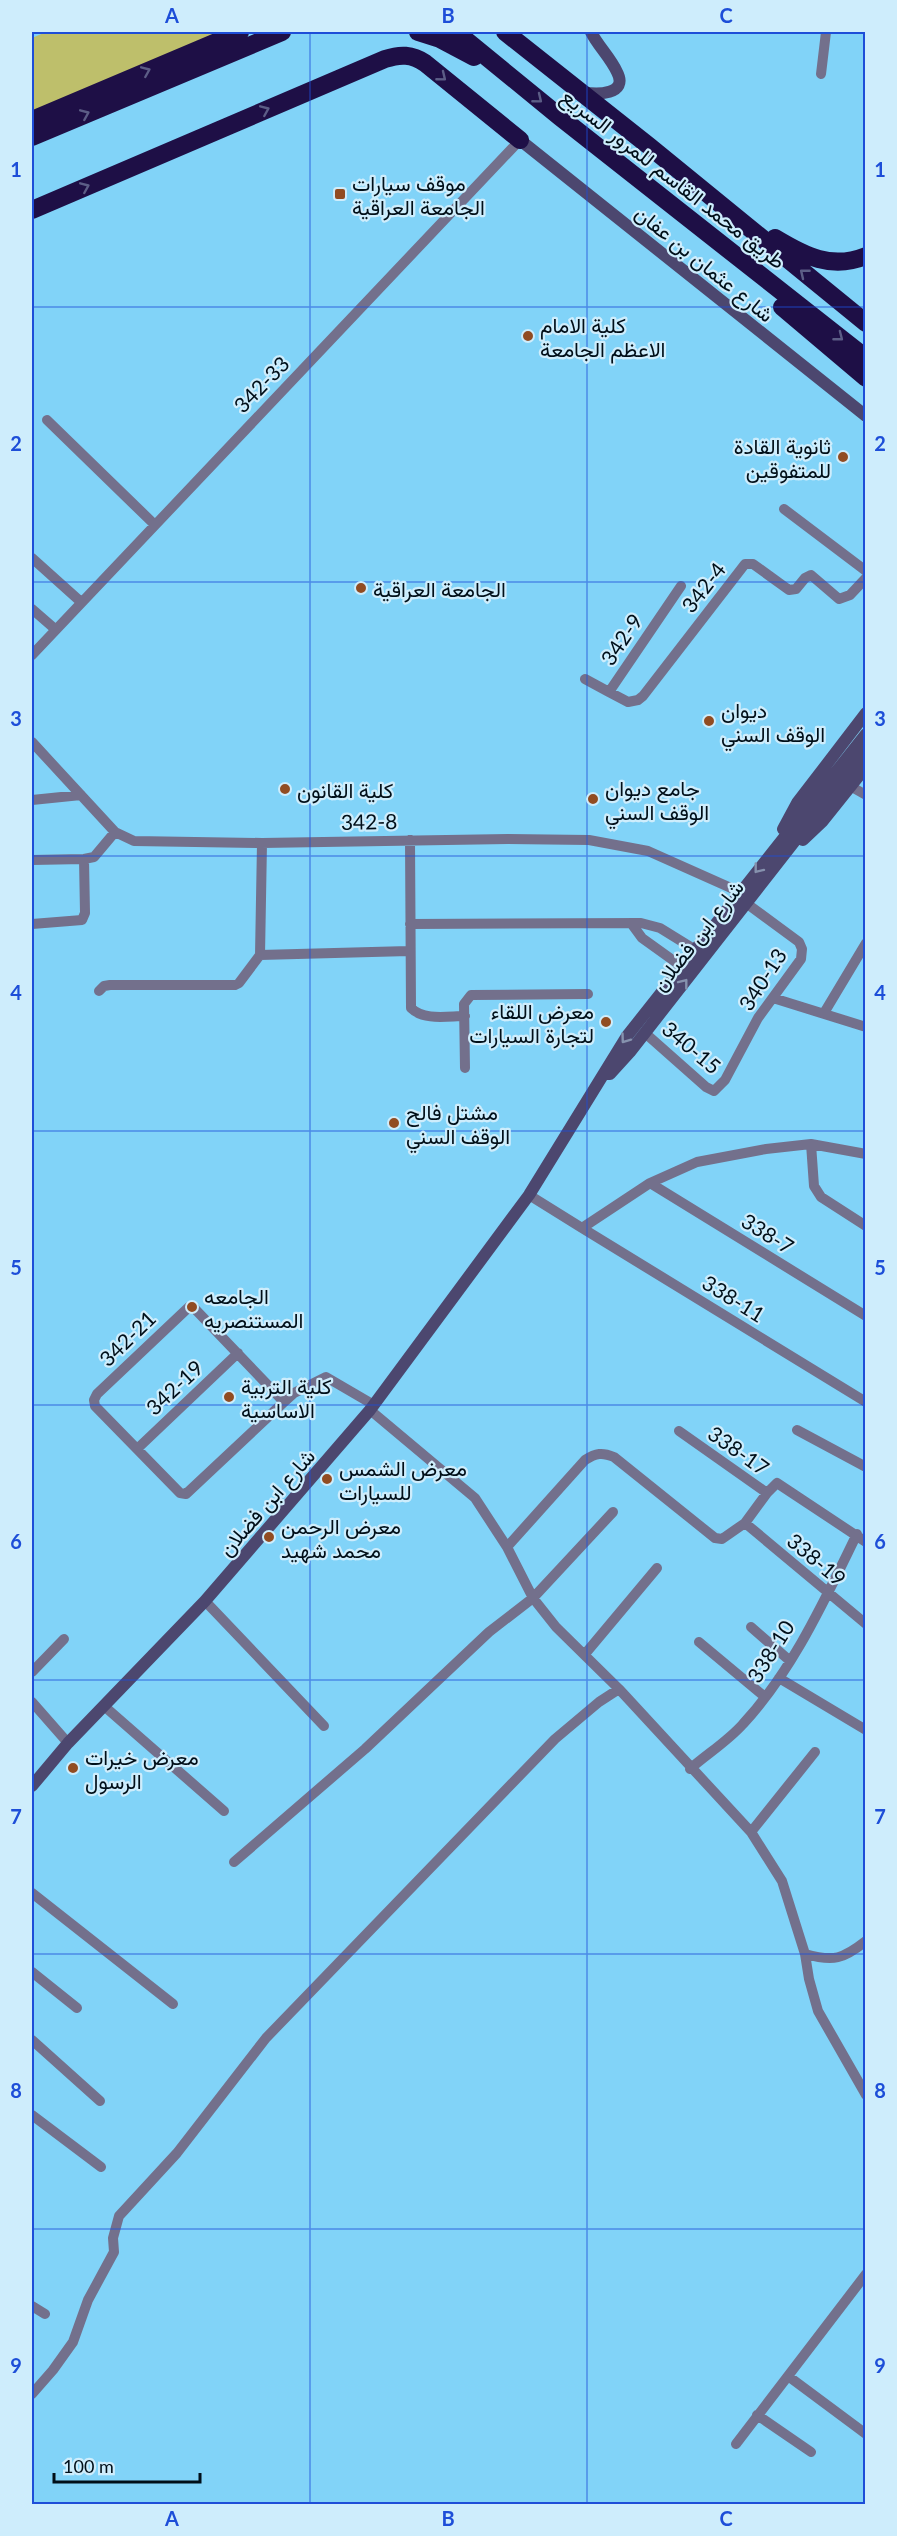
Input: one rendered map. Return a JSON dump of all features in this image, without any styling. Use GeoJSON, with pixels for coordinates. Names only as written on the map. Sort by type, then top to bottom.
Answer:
{"type":"FeatureCollection","features":[{"type":"Feature","properties":{"kind":"highway"},"geometry":{"type":"LineString","coordinates":[[32,120],[240,32]]}},
{"type":"Feature","properties":{"kind":"highway"},"geometry":{"type":"LineString","coordinates":[[32,137],[282,32]]}},
{"type":"Feature","properties":{"kind":"highway"},"geometry":{"type":"LineString","coordinates":[[418,32],[450,44],[488,65],[492,63]]}},
{"type":"Feature","properties":{"kind":"highway","name":"طريق محمد القاسم للمرور السريع"},"geometry":{"type":"LineString","coordinates":[[456,32],[492,63],[866,358]]}},
{"type":"Feature","properties":{"kind":"highway","name":"طريق محمد القاسم للمرور السريع"},"geometry":{"type":"LineString","coordinates":[[505,32],[866,323]]}},
{"type":"Feature","properties":{"kind":"highway"},"geometry":{"type":"LineString","coordinates":[[525,32],[576,88]]}},
{"type":"Feature","properties":{"kind":"highway"},"geometry":{"type":"LineString","coordinates":[[32,210],[385,59],[398,56],[410,56],[425,63],[520,140]]}},
{"type":"Feature","properties":{"kind":"highway"},"geometry":{"type":"LineString","coordinates":[[726,209],[816,260],[841,262],[866,256]]}},
{"type":"Feature","properties":{"kind":"highway"},"geometry":{"type":"LineString","coordinates":[[699,226],[735,266],[865,377]]}},
{"type":"Feature","properties":{"kind":"street"},"geometry":{"type":"LineString","coordinates":[[576,88],[594,94],[607,94],[615,89],[619,80],[617,71],[591,32]]}},
{"type":"Feature","properties":{"kind":"street"},"geometry":{"type":"LineString","coordinates":[[821,74],[826,32]]}},
{"type":"Feature","properties":{"kind":"street","name":"شارع عثمان بن عفان"},"geometry":{"type":"LineString","coordinates":[[520,140],[866,416]]}},
{"type":"Feature","properties":{"kind":"street","name":"342-33"},"geometry":{"type":"LineString","coordinates":[[32,654],[520,140]]}},
{"type":"Feature","properties":{"kind":"street"},"geometry":{"type":"LineString","coordinates":[[47,420],[155,525]]}},
{"type":"Feature","properties":{"kind":"street"},"geometry":{"type":"LineString","coordinates":[[784,509],[866,571]]}},
{"type":"Feature","properties":{"kind":"street"},"geometry":{"type":"LineString","coordinates":[[32,558],[81,602]]}},
{"type":"Feature","properties":{"kind":"street","name":"342-4"},"geometry":{"type":"LineString","coordinates":[[609,692],[628,702],[638,700],[643,696],[745,564],[753,564],[789,590],[796,589],[805,578],[811,575],[839,599],[850,595],[866,578]]}},
{"type":"Feature","properties":{"kind":"street","name":"342-9"},"geometry":{"type":"LineString","coordinates":[[585,679],[609,692],[681,585]]}},
{"type":"Feature","properties":{"kind":"street"},"geometry":{"type":"LineString","coordinates":[[32,609],[55,629]]}},
{"type":"Feature","properties":{"kind":"street"},"geometry":{"type":"LineString","coordinates":[[782,847],[786,822],[797,803],[866,713]]}},
{"type":"Feature","properties":{"kind":"street"},"geometry":{"type":"LineString","coordinates":[[812,810],[866,734]]}},
{"type":"Feature","properties":{"kind":"street","name":"342-8"},"geometry":{"type":"LineString","coordinates":[[32,742],[115,832],[134,841],[262,843],[566,839],[613,843],[648,851],[740,892]]}},
{"type":"Feature","properties":{"kind":"street"},"geometry":{"type":"LineString","coordinates":[[812,810],[866,750]]}},
{"type":"Feature","properties":{"kind":"street"},"geometry":{"type":"LineString","coordinates":[[782,847],[814,830],[866,767]]}},
{"type":"Feature","properties":{"kind":"street"},"geometry":{"type":"LineString","coordinates":[[850,786],[866,795]]}},
{"type":"Feature","properties":{"kind":"street"},"geometry":{"type":"LineString","coordinates":[[32,800],[81,795]]}},
{"type":"Feature","properties":{"kind":"street","name":"شارع ابن فضلان"},"geometry":{"type":"LineString","coordinates":[[32,1786],[68,1743],[205,1601],[372,1408],[529,1195],[606,1074],[606,1068],[621,1044],[740,892],[782,847],[812,810]]}},
{"type":"Feature","properties":{"kind":"street"},"geometry":{"type":"LineString","coordinates":[[32,860],[84,860],[97,855],[115,832]]}},
{"type":"Feature","properties":{"kind":"street"},"geometry":{"type":"LineString","coordinates":[[410,840],[411,1008],[416,1013],[425,1016],[465,1016]]}},
{"type":"Feature","properties":{"kind":"street"},"geometry":{"type":"LineString","coordinates":[[99,991],[110,986],[236,985],[260,955],[262,843]]}},
{"type":"Feature","properties":{"kind":"street","name":"شارع ابن فضلان"},"geometry":{"type":"LineString","coordinates":[[606,1074],[619,1065],[746,903],[782,847]]}},
{"type":"Feature","properties":{"kind":"street"},"geometry":{"type":"LineString","coordinates":[[32,924],[81,921],[85,913],[84,860]]}},
{"type":"Feature","properties":{"kind":"street","name":"340-13"},"geometry":{"type":"LineString","coordinates":[[714,1090],[725,1080],[758,1018],[801,959],[802,949],[799,942],[746,903]]}},
{"type":"Feature","properties":{"kind":"street"},"geometry":{"type":"LineString","coordinates":[[410,924],[631,923],[660,928],[694,949]]}},
{"type":"Feature","properties":{"kind":"street"},"geometry":{"type":"LineString","coordinates":[[631,923],[642,938],[681,966]]}},
{"type":"Feature","properties":{"kind":"street"},"geometry":{"type":"LineString","coordinates":[[824,1014],[866,943]]}},
{"type":"Feature","properties":{"kind":"street"},"geometry":{"type":"LineString","coordinates":[[260,955],[409,951]]}},
{"type":"Feature","properties":{"kind":"street"},"geometry":{"type":"LineString","coordinates":[[465,1068],[464,1004],[471,995],[588,994]]}},
{"type":"Feature","properties":{"kind":"street"},"geometry":{"type":"LineString","coordinates":[[773,998],[866,1027]]}},
{"type":"Feature","properties":{"kind":"street","name":"340-15"},"geometry":{"type":"LineString","coordinates":[[645,1033],[699,1082],[714,1090]]}},
{"type":"Feature","properties":{"kind":"street"},"geometry":{"type":"LineString","coordinates":[[582,1228],[650,1183],[697,1162],[766,1149],[812,1144],[866,1154]]}},
{"type":"Feature","properties":{"kind":"street"},"geometry":{"type":"LineString","coordinates":[[812,1144],[815,1190],[825,1200],[866,1226]]}},
{"type":"Feature","properties":{"kind":"street","name":"338-7"},"geometry":{"type":"LineString","coordinates":[[650,1183],[866,1316]]}},
{"type":"Feature","properties":{"kind":"street","name":"338-11"},"geometry":{"type":"LineString","coordinates":[[529,1195],[866,1402]]}},
{"type":"Feature","properties":{"kind":"street","name":"342-21"},"geometry":{"type":"LineString","coordinates":[[137,1449],[95,1406],[94,1400],[97,1394],[189,1307],[194,1308],[238,1353]]}},
{"type":"Feature","properties":{"kind":"street"},"geometry":{"type":"LineString","coordinates":[[238,1353],[284,1402]]}},
{"type":"Feature","properties":{"kind":"street","name":"342-19"},"geometry":{"type":"LineString","coordinates":[[137,1449],[238,1353]]}},
{"type":"Feature","properties":{"kind":"street"},"geometry":{"type":"LineString","coordinates":[[137,1449],[180,1493],[186,1494],[294,1393],[326,1377],[372,1408],[475,1498],[507,1547],[533,1598],[556,1627],[619,1689],[690,1769],[751,1832],[782,1881],[806,1954],[809,1979],[818,2011],[866,2095]]}},
{"type":"Feature","properties":{"kind":"street"},"geometry":{"type":"LineString","coordinates":[[797,1430],[866,1467]]}},
{"type":"Feature","properties":{"kind":"street","name":"338-17"},"geometry":{"type":"LineString","coordinates":[[679,1431],[766,1493],[777,1483],[861,1538]]}},
{"type":"Feature","properties":{"kind":"street"},"geometry":{"type":"LineString","coordinates":[[507,1547],[585,1460],[603,1452],[614,1456],[715,1538],[722,1539],[745,1523],[766,1493]]}},
{"type":"Feature","properties":{"kind":"street"},"geometry":{"type":"LineString","coordinates":[[234,1862],[365,1749],[489,1632],[533,1598],[613,1512]]}},
{"type":"Feature","properties":{"kind":"street","name":"338-19"},"geometry":{"type":"LineString","coordinates":[[745,1523],[827,1594],[866,1624]]}},
{"type":"Feature","properties":{"kind":"street","name":"338-10"},"geometry":{"type":"LineString","coordinates":[[690,1769],[742,1726],[765,1697],[861,1538]]}},
{"type":"Feature","properties":{"kind":"street"},"geometry":{"type":"LineString","coordinates":[[585,1654],[657,1568]]}},
{"type":"Feature","properties":{"kind":"street"},"geometry":{"type":"LineString","coordinates":[[205,1601],[324,1726]]}},
{"type":"Feature","properties":{"kind":"street"},"geometry":{"type":"LineString","coordinates":[[751,1627],[789,1660]]}},
{"type":"Feature","properties":{"kind":"street"},"geometry":{"type":"LineString","coordinates":[[32,1672],[64,1640]]}},
{"type":"Feature","properties":{"kind":"street"},"geometry":{"type":"LineString","coordinates":[[699,1642],[765,1697]]}},
{"type":"Feature","properties":{"kind":"street"},"geometry":{"type":"LineString","coordinates":[[778,1678],[866,1730]]}},
{"type":"Feature","properties":{"kind":"street"},"geometry":{"type":"LineString","coordinates":[[32,2394],[73,2342],[88,2300],[114,2252],[113,2238],[119,2216],[177,2153],[266,2038],[555,1739],[599,1702],[619,1689]]}},
{"type":"Feature","properties":{"kind":"street"},"geometry":{"type":"LineString","coordinates":[[32,1702],[68,1743]]}},
{"type":"Feature","properties":{"kind":"street"},"geometry":{"type":"LineString","coordinates":[[104,1706],[224,1811]]}},
{"type":"Feature","properties":{"kind":"street"},"geometry":{"type":"LineString","coordinates":[[751,1832],[815,1752]]}},
{"type":"Feature","properties":{"kind":"street"},"geometry":{"type":"LineString","coordinates":[[32,1893],[172,2004]]}},
{"type":"Feature","properties":{"kind":"street"},"geometry":{"type":"LineString","coordinates":[[806,1954],[822,1959],[836,1959],[850,1953],[866,1941]]}},
{"type":"Feature","properties":{"kind":"street"},"geometry":{"type":"LineString","coordinates":[[32,1972],[77,2008]]}},
{"type":"Feature","properties":{"kind":"street"},"geometry":{"type":"LineString","coordinates":[[32,2040],[100,2101]]}},
{"type":"Feature","properties":{"kind":"street"},"geometry":{"type":"LineString","coordinates":[[32,2115],[101,2167]]}},
{"type":"Feature","properties":{"kind":"street"},"geometry":{"type":"LineString","coordinates":[[736,2444],[866,2274]]}},
{"type":"Feature","properties":{"kind":"street"},"geometry":{"type":"LineString","coordinates":[[32,2306],[45,2314]]}},
{"type":"Feature","properties":{"kind":"street"},"geometry":{"type":"LineString","coordinates":[[788,2376],[866,2434]]}},
{"type":"Feature","properties":{"kind":"street"},"geometry":{"type":"LineString","coordinates":[[757,2415],[811,2452]]}},
{"type":"Feature","properties":{"kind":"shaded area"},"geometry":{"type":"Polygon","coordinates":[[[46,32],[226,32],[32,114],[32,38],[46,32]]]}},
{"type":"Feature","properties":{"kind":"place","name":"موقف سيارات الجامعة العراقية"},"geometry":{"type":"Point","coordinates":[340,194]}},
{"type":"Feature","properties":{"kind":"place","name":"كلية الامام الاعظم الجامعة"},"geometry":{"type":"Point","coordinates":[528,336]}},
{"type":"Feature","properties":{"kind":"place","name":"ثانوية القادة للمتفوقين"},"geometry":{"type":"Point","coordinates":[843,457]}},
{"type":"Feature","properties":{"kind":"place","name":"الجامعة العراقية"},"geometry":{"type":"Point","coordinates":[361,588]}},
{"type":"Feature","properties":{"kind":"place","name":"ديوان الوقف السني"},"geometry":{"type":"Point","coordinates":[709,721]}},
{"type":"Feature","properties":{"kind":"place","name":"كلية القانون"},"geometry":{"type":"Point","coordinates":[285,789]}},
{"type":"Feature","properties":{"kind":"place","name":"جامع ديوان الوقف السني"},"geometry":{"type":"Point","coordinates":[593,799]}},
{"type":"Feature","properties":{"kind":"place","name":"معرض اللقاء لتجارة السيارات"},"geometry":{"type":"Point","coordinates":[606,1022]}},
{"type":"Feature","properties":{"kind":"place","name":"مشتل فالح الوقف السني"},"geometry":{"type":"Point","coordinates":[394,1123]}},
{"type":"Feature","properties":{"kind":"place","name":"الجامعه المستنصريه"},"geometry":{"type":"Point","coordinates":[192,1307]}},
{"type":"Feature","properties":{"kind":"place","name":"كلية التربية الاساسية"},"geometry":{"type":"Point","coordinates":[229,1397]}},
{"type":"Feature","properties":{"kind":"place","name":"معرض الشمس للسيارات"},"geometry":{"type":"Point","coordinates":[327,1479]}},
{"type":"Feature","properties":{"kind":"place","name":"معرض الرحمن محمد شهيد"},"geometry":{"type":"Point","coordinates":[269,1537]}},
{"type":"Feature","properties":{"kind":"place","name":"معرض خيرات الرسول"},"geometry":{"type":"Point","coordinates":[73,1768]}}]}
